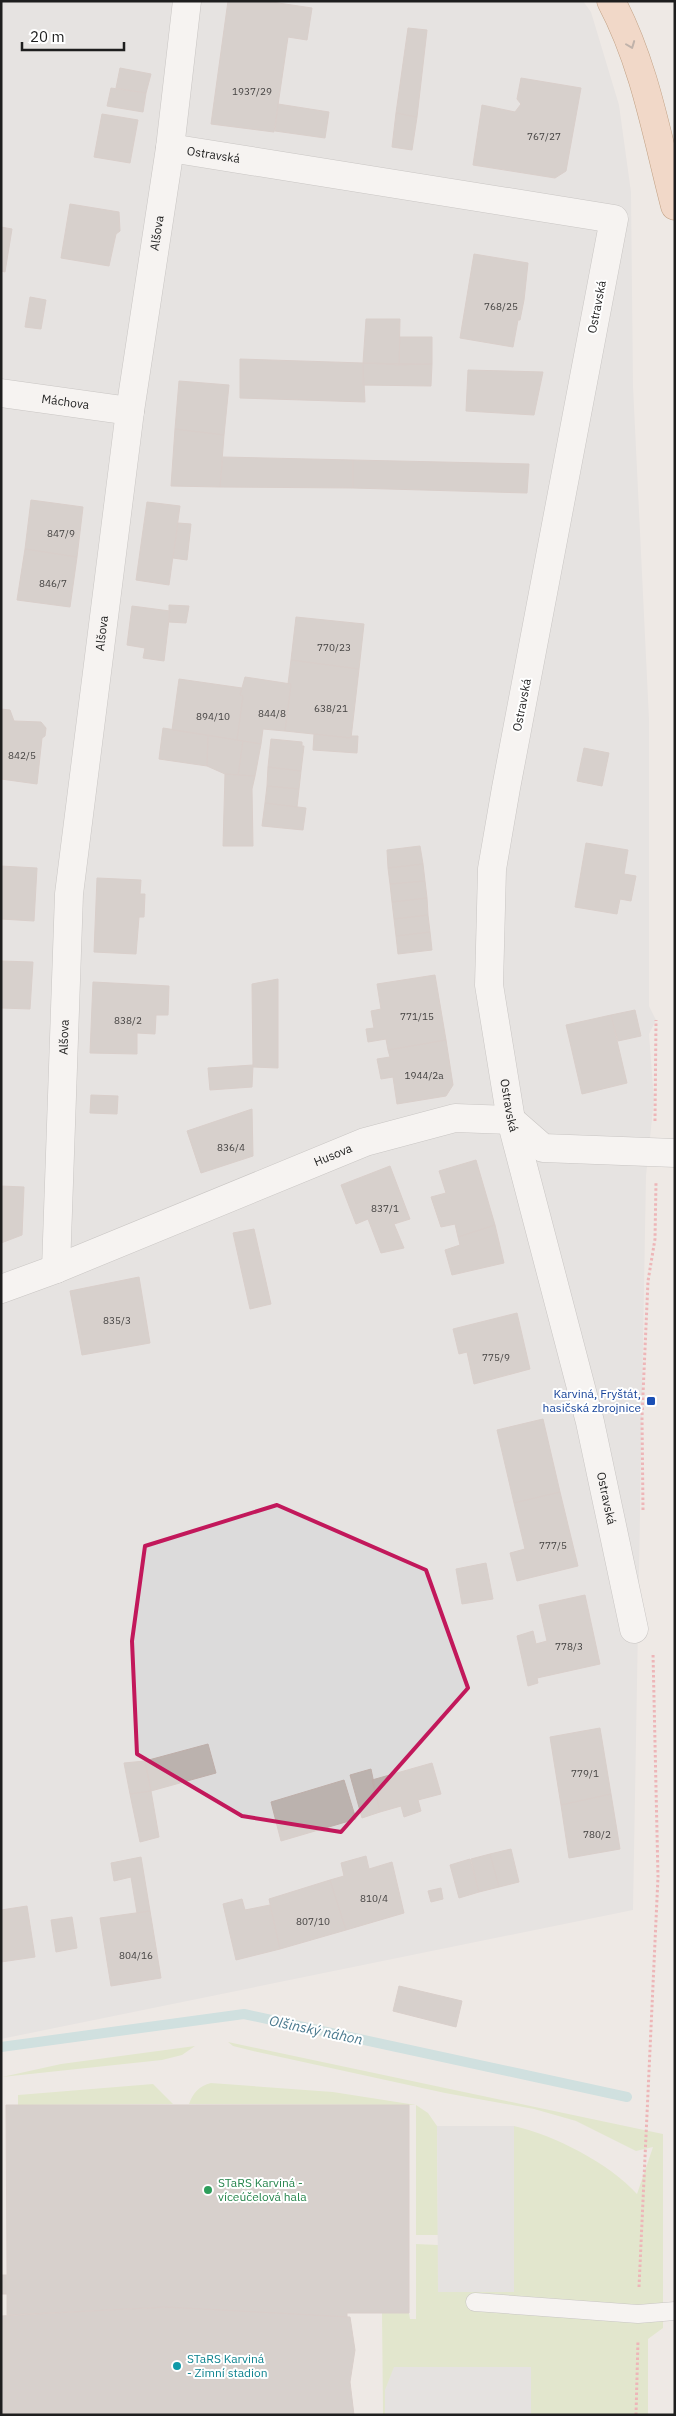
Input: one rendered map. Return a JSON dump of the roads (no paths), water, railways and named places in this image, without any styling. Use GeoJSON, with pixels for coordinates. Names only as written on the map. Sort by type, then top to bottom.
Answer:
{"type":"FeatureCollection","features":[{"type":"Feature","properties":{"kind":"main road"},"geometry":{"type":"LineString","coordinates":[[611,1],[626,32],[639,68],[675,206]]}},
{"type":"Feature","properties":{"kind":"street","name":"Alšova"},"geometry":{"type":"LineString","coordinates":[[56,1269],[69,894],[130,411],[170,148],[187,1]]}},
{"type":"Feature","properties":{"kind":"street","name":"Ostravská"},"geometry":{"type":"LineString","coordinates":[[170,148],[614,220],[492,870],[489,985],[511,1120],[590,1422],[634,1629]]}},
{"type":"Feature","properties":{"kind":"street","name":"Máchova"},"geometry":{"type":"LineString","coordinates":[[1,393],[130,411]]}},
{"type":"Feature","properties":{"kind":"street","name":"Husova"},"geometry":{"type":"LineString","coordinates":[[1,1289],[56,1269],[365,1142],[455,1118],[511,1120]]}},
{"type":"Feature","properties":{"kind":"street"},"geometry":{"type":"LineString","coordinates":[[511,1120],[543,1148],[665,1154]]}},
{"type":"Feature","properties":{"kind":"lane"},"geometry":{"type":"LineString","coordinates":[[475,2302],[638,2314],[675,2311]]}},
{"type":"Feature","properties":{"kind":"waterway","name":"Olšinský náhon"},"geometry":{"type":"LineString","coordinates":[[1,2047],[244,2014],[627,2097]]}},
{"type":"Feature","properties":{"kind":"place","name":"Karviná, Fryštát, hasičská zbrojnice"},"geometry":{"type":"Point","coordinates":[651,1401]}},
{"type":"Feature","properties":{"kind":"place","name":"STaRS Karviná - víceúčelová hala"},"geometry":{"type":"Point","coordinates":[208,2190]}},
{"type":"Feature","properties":{"kind":"place","name":"STaRS Karviná - Zimní stadion"},"geometry":{"type":"Point","coordinates":[177,2366]}}]}
